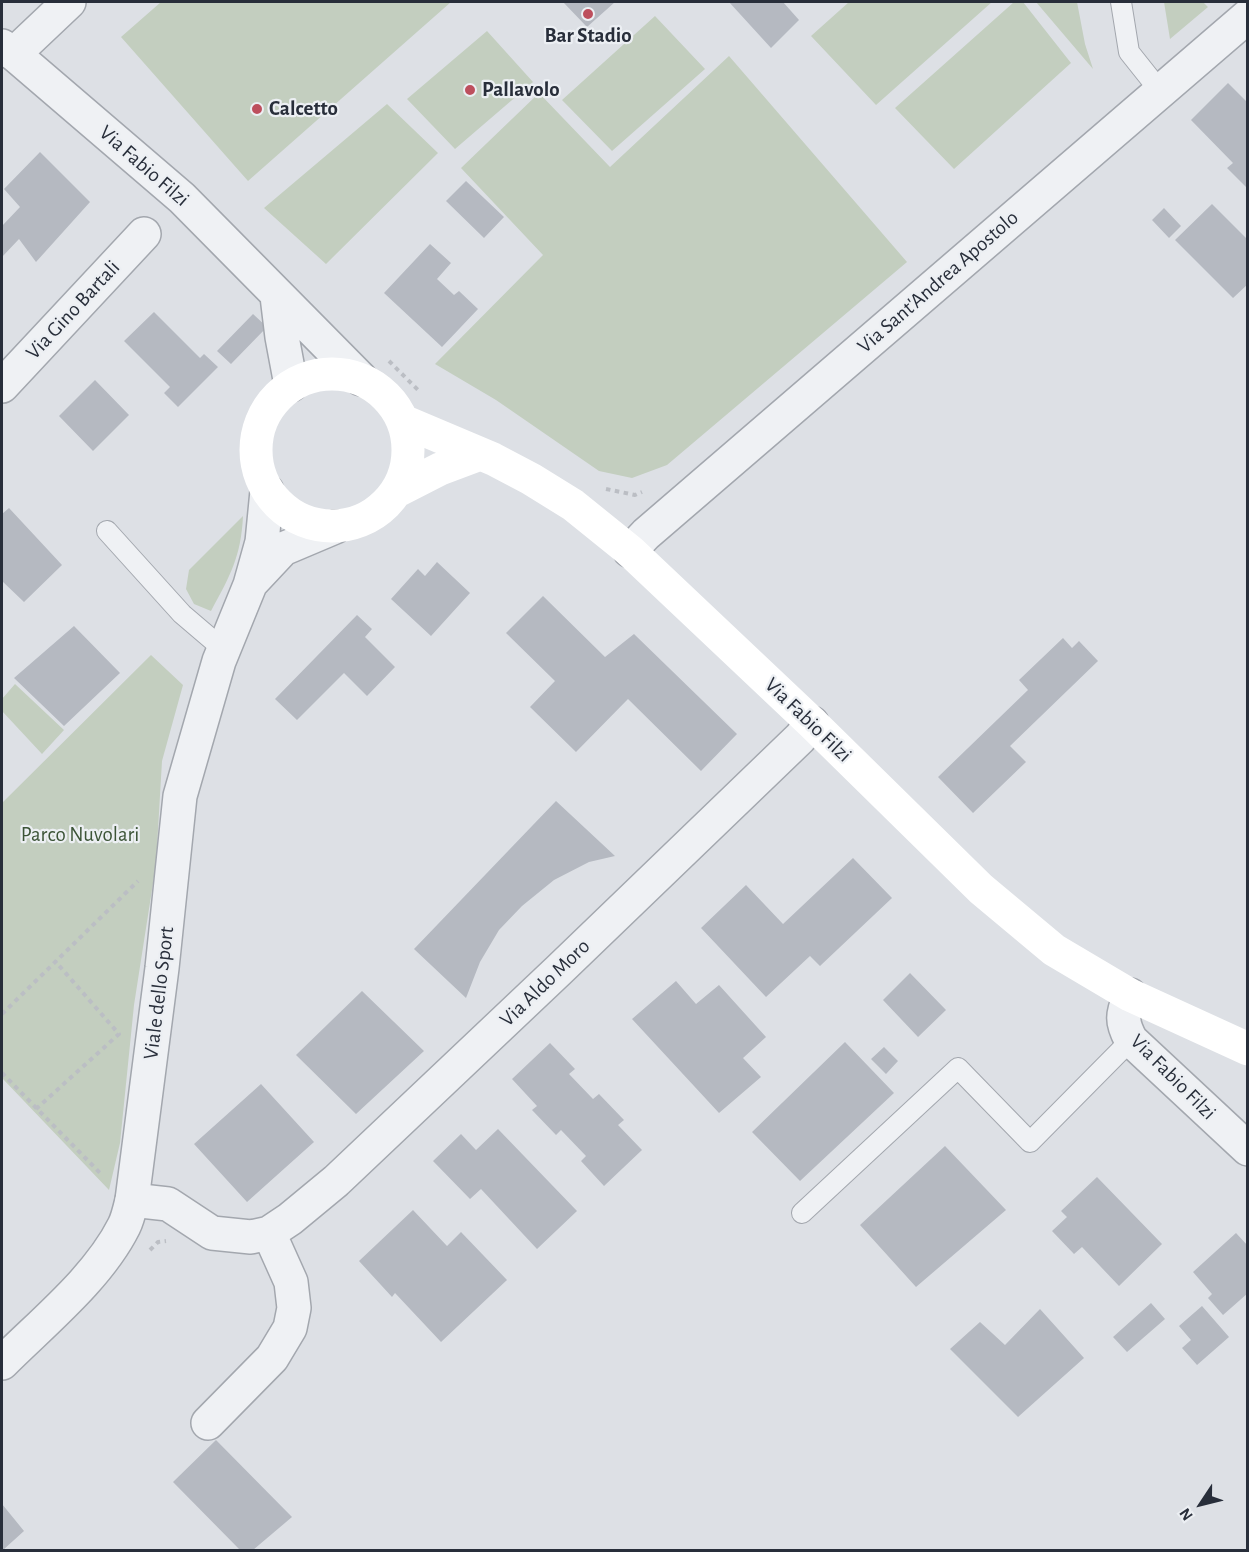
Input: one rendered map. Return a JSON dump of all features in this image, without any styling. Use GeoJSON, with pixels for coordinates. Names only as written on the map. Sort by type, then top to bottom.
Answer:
{"type":"FeatureCollection","features":[{"type":"Feature","properties":{"kind":"main road","name":"Via Fabio Filzi"},"geometry":{"type":"LineString","coordinates":[[338,373],[361,379],[379,389],[393,403],[403,421],[409,444],[406,469],[397,491],[380,510],[359,522],[334,527],[309,523],[285,511],[267,491],[258,469],[255,445],[261,421],[272,401],[291,385],[313,375],[338,373]]}},
{"type":"Feature","properties":{"kind":"main road","name":"Via Fabio Filzi"},"geometry":{"type":"LineString","coordinates":[[403,421],[531,478],[573,505],[630,551],[812,723],[981,889],[1054,950],[1130,995],[1248,1048]]}},
{"type":"Feature","properties":{"kind":"main road","name":"Via Fabio Filzi"},"geometry":{"type":"LineString","coordinates":[[397,491],[440,468],[480,454]]}},
{"type":"Feature","properties":{"kind":"street"},"geometry":{"type":"LineString","coordinates":[[8,50],[69,2]]}},
{"type":"Feature","properties":{"kind":"street","name":"Via Sant'Andrea Apostolo"},"geometry":{"type":"LineString","coordinates":[[630,551],[655,526],[1160,91],[1242,31]]}},
{"type":"Feature","properties":{"kind":"street","name":"Via Fabio Filzi"},"geometry":{"type":"LineString","coordinates":[[8,50],[182,198],[361,379]]}},
{"type":"Feature","properties":{"kind":"street","name":"Via Gino Bartali"},"geometry":{"type":"LineString","coordinates":[[2,386],[144,234]]}},
{"type":"Feature","properties":{"kind":"street"},"geometry":{"type":"LineString","coordinates":[[277,296],[291,385]]}},
{"type":"Feature","properties":{"kind":"street","name":"Viale dello Sport"},"geometry":{"type":"LineString","coordinates":[[2,1363],[93,1273],[114,1244],[125,1223],[120,1190],[162,969],[180,796],[224,649],[250,585],[262,542],[267,491]]}},
{"type":"Feature","properties":{"kind":"street","name":"Viale dello Sport"},"geometry":{"type":"LineString","coordinates":[[250,585],[283,549],[334,527]]}},
{"type":"Feature","properties":{"kind":"street","name":"Via Aldo Moro"},"geometry":{"type":"LineString","coordinates":[[120,1190],[168,1204],[212,1233],[251,1237],[269,1233],[290,1219],[336,1181],[559,970],[800,738],[812,723]]}},
{"type":"Feature","properties":{"kind":"street","name":"Via Fabio Filzi"},"geometry":{"type":"LineString","coordinates":[[1130,995],[1124,1011],[1123,1025],[1131,1040],[1248,1149]]}},
{"type":"Feature","properties":{"kind":"street"},"geometry":{"type":"LineString","coordinates":[[208,1423],[272,1358],[290,1328],[294,1308],[291,1282],[269,1233]]}},
{"type":"Feature","properties":{"kind":"lane"},"geometry":{"type":"LineString","coordinates":[[1121,2],[1129,52],[1160,91]]}},
{"type":"Feature","properties":{"kind":"lane"},"geometry":{"type":"LineString","coordinates":[[107,531],[182,614],[224,649]]}},
{"type":"Feature","properties":{"kind":"lane"},"geometry":{"type":"LineString","coordinates":[[802,1213],[958,1068],[1030,1142],[1131,1040]]}},
{"type":"Feature","properties":{"kind":"path"},"geometry":{"type":"LineString","coordinates":[[386,357],[428,399]]}},
{"type":"Feature","properties":{"kind":"path"},"geometry":{"type":"LineString","coordinates":[[596,487],[635,495],[645,491]]}},
{"type":"Feature","properties":{"kind":"path"},"geometry":{"type":"LineString","coordinates":[[2,1014],[138,880]]}},
{"type":"Feature","properties":{"kind":"path"},"geometry":{"type":"LineString","coordinates":[[36,1108],[119,1034],[55,962]]}},
{"type":"Feature","properties":{"kind":"path"},"geometry":{"type":"LineString","coordinates":[[2,1073],[120,1190]]}},
{"type":"Feature","properties":{"kind":"path"},"geometry":{"type":"LineString","coordinates":[[144,1255],[158,1242],[174,1239]]}},
{"type":"Feature","properties":{"kind":"green space","name":"Calcetto"},"geometry":{"type":"Polygon","coordinates":[[[161,2],[451,2],[248,181],[121,37],[161,2]]]}},
{"type":"Feature","properties":{"kind":"green space"},"geometry":{"type":"Polygon","coordinates":[[[849,2],[992,2],[876,105],[811,36],[849,2]]]}},
{"type":"Feature","properties":{"kind":"green space"},"geometry":{"type":"Polygon","coordinates":[[[1014,2],[1023,2],[1071,63],[954,169],[895,108],[1014,2]]]}},
{"type":"Feature","properties":{"kind":"green space"},"geometry":{"type":"Polygon","coordinates":[[[1036,2],[1077,2],[1085,44],[1093,69],[1036,2]]]}},
{"type":"Feature","properties":{"kind":"green space"},"geometry":{"type":"Polygon","coordinates":[[[1164,2],[1203,2],[1208,7],[1170,39],[1164,2]]]}},
{"type":"Feature","properties":{"kind":"green space"},"geometry":{"type":"Polygon","coordinates":[[[655,16],[705,69],[612,151],[562,100],[655,16]]]}},
{"type":"Feature","properties":{"kind":"green space","name":"Pallavolo"},"geometry":{"type":"Polygon","coordinates":[[[487,31],[533,82],[455,149],[407,99],[487,31]]]}},
{"type":"Feature","properties":{"kind":"green space"},"geometry":{"type":"Polygon","coordinates":[[[729,56],[907,262],[667,465],[632,478],[599,471],[496,400],[435,364],[543,255],[461,168],[539,93],[610,167],[729,56]]]}},
{"type":"Feature","properties":{"kind":"green space"},"geometry":{"type":"Polygon","coordinates":[[[387,104],[438,153],[326,264],[264,208],[387,104]]]}},
{"type":"Feature","properties":{"kind":"green space"},"geometry":{"type":"Polygon","coordinates":[[[243,516],[237,555],[211,611],[194,604],[186,589],[189,570],[243,516]]]}},
{"type":"Feature","properties":{"kind":"green space","name":"Parco Nuvolari"},"geometry":{"type":"Polygon","coordinates":[[[151,655],[183,685],[162,761],[156,864],[134,1005],[120,1143],[109,1190],[2,1078],[2,803],[151,655]]]}},
{"type":"Feature","properties":{"kind":"green space"},"geometry":{"type":"Polygon","coordinates":[[[15,684],[64,730],[42,754],[2,711],[2,699],[15,684]]]}},
{"type":"Feature","properties":{"kind":"building","name":"Bar Stadio"},"geometry":{"type":"Polygon","coordinates":[[[563,2],[615,2],[587,27],[563,2]]]}},
{"type":"Feature","properties":{"kind":"building"},"geometry":{"type":"Polygon","coordinates":[[[729,2],[783,2],[799,20],[771,48],[729,2]]]}},
{"type":"Feature","properties":{"kind":"building"},"geometry":{"type":"Polygon","coordinates":[[[1228,83],[1248,103],[1248,189],[1227,168],[1233,163],[1191,120],[1228,83]]]}},
{"type":"Feature","properties":{"kind":"building"},"geometry":{"type":"Polygon","coordinates":[[[40,152],[90,202],[36,262],[19,239],[2,257],[2,226],[20,207],[4,189],[40,152]]]}},
{"type":"Feature","properties":{"kind":"building"},"geometry":{"type":"Polygon","coordinates":[[[466,181],[504,217],[484,238],[446,201],[466,181]]]}},
{"type":"Feature","properties":{"kind":"building"},"geometry":{"type":"Polygon","coordinates":[[[1212,204],[1248,240],[1248,284],[1233,298],[1175,240],[1212,204]]]}},
{"type":"Feature","properties":{"kind":"building"},"geometry":{"type":"Polygon","coordinates":[[[1164,208],[1181,226],[1169,238],[1152,220],[1164,208]]]}},
{"type":"Feature","properties":{"kind":"building"},"geometry":{"type":"Polygon","coordinates":[[[430,244],[451,263],[437,279],[454,295],[459,291],[478,309],[442,347],[384,293],[430,244]]]}},
{"type":"Feature","properties":{"kind":"building"},"geometry":{"type":"Polygon","coordinates":[[[154,312],[200,358],[204,354],[218,367],[178,407],[164,393],[170,387],[124,341],[154,312]]]}},
{"type":"Feature","properties":{"kind":"building"},"geometry":{"type":"Polygon","coordinates":[[[253,314],[267,327],[231,364],[217,351],[253,314]]]}},
{"type":"Feature","properties":{"kind":"building"},"geometry":{"type":"Polygon","coordinates":[[[95,380],[129,415],[93,451],[59,416],[95,380]]]}},
{"type":"Feature","properties":{"kind":"building"},"geometry":{"type":"Polygon","coordinates":[[[9,508],[62,565],[24,602],[2,581],[2,514],[9,508]]]}},
{"type":"Feature","properties":{"kind":"building"},"geometry":{"type":"Polygon","coordinates":[[[437,562],[470,593],[431,636],[391,599],[418,569],[425,576],[437,562]]]}},
{"type":"Feature","properties":{"kind":"building"},"geometry":{"type":"Polygon","coordinates":[[[543,596],[605,657],[634,634],[737,734],[701,771],[628,699],[576,752],[530,707],[555,681],[506,633],[543,596]]]}},
{"type":"Feature","properties":{"kind":"building"},"geometry":{"type":"Polygon","coordinates":[[[357,615],[372,629],[365,637],[395,667],[367,696],[344,673],[297,720],[275,699],[357,615]]]}},
{"type":"Feature","properties":{"kind":"building"},"geometry":{"type":"Polygon","coordinates":[[[74,626],[120,673],[64,726],[14,678],[74,626]]]}},
{"type":"Feature","properties":{"kind":"building"},"geometry":{"type":"Polygon","coordinates":[[[1063,638],[1072,648],[1079,641],[1098,661],[1010,746],[1026,762],[973,813],[938,777],[1028,690],[1019,680],[1063,638]]]}},
{"type":"Feature","properties":{"kind":"building"},"geometry":{"type":"Polygon","coordinates":[[[556,801],[615,856],[589,862],[554,880],[522,906],[499,930],[480,962],[466,998],[414,949],[556,801]]]}},
{"type":"Feature","properties":{"kind":"building"},"geometry":{"type":"Polygon","coordinates":[[[853,858],[892,898],[820,966],[810,956],[766,997],[701,928],[746,885],[783,924],[853,858]]]}},
{"type":"Feature","properties":{"kind":"building"},"geometry":{"type":"Polygon","coordinates":[[[910,973],[946,1010],[918,1037],[883,1000],[910,973]]]}},
{"type":"Feature","properties":{"kind":"building"},"geometry":{"type":"Polygon","coordinates":[[[676,981],[696,1004],[719,985],[766,1037],[743,1058],[761,1077],[719,1113],[632,1019],[676,981]]]}},
{"type":"Feature","properties":{"kind":"building"},"geometry":{"type":"Polygon","coordinates":[[[362,991],[424,1051],[356,1114],[296,1055],[362,991]]]}},
{"type":"Feature","properties":{"kind":"building"},"geometry":{"type":"Polygon","coordinates":[[[845,1042],[894,1093],[800,1181],[752,1132],[845,1042]]]}},
{"type":"Feature","properties":{"kind":"building"},"geometry":{"type":"Polygon","coordinates":[[[550,1043],[575,1069],[569,1074],[593,1099],[599,1094],[624,1120],[618,1125],[642,1150],[604,1186],[581,1161],[586,1156],[561,1130],[556,1135],[532,1110],[537,1106],[512,1079],[550,1043]]]}},
{"type":"Feature","properties":{"kind":"building"},"geometry":{"type":"Polygon","coordinates":[[[884,1047],[898,1061],[886,1074],[871,1059],[884,1047]]]}},
{"type":"Feature","properties":{"kind":"building"},"geometry":{"type":"Polygon","coordinates":[[[261,1084],[314,1142],[247,1202],[194,1144],[261,1084]]]}},
{"type":"Feature","properties":{"kind":"building"},"geometry":{"type":"Polygon","coordinates":[[[498,1129],[577,1211],[537,1249],[481,1189],[470,1199],[433,1161],[461,1134],[476,1150],[498,1129]]]}},
{"type":"Feature","properties":{"kind":"building"},"geometry":{"type":"Polygon","coordinates":[[[945,1146],[1006,1210],[916,1287],[860,1225],[945,1146]]]}},
{"type":"Feature","properties":{"kind":"building"},"geometry":{"type":"Polygon","coordinates":[[[1097,1177],[1162,1244],[1119,1286],[1082,1247],[1074,1254],[1052,1231],[1067,1217],[1061,1211],[1097,1177]]]}},
{"type":"Feature","properties":{"kind":"building"},"geometry":{"type":"Polygon","coordinates":[[[413,1210],[447,1246],[461,1232],[507,1280],[441,1342],[395,1293],[392,1297],[359,1261],[413,1210]]]}},
{"type":"Feature","properties":{"kind":"building"},"geometry":{"type":"Polygon","coordinates":[[[1236,1233],[1248,1246],[1248,1293],[1223,1315],[1208,1298],[1212,1294],[1193,1272],[1236,1233]]]}},
{"type":"Feature","properties":{"kind":"building"},"geometry":{"type":"Polygon","coordinates":[[[1151,1303],[1165,1319],[1127,1352],[1113,1337],[1151,1303]]]}},
{"type":"Feature","properties":{"kind":"building"},"geometry":{"type":"Polygon","coordinates":[[[1202,1306],[1229,1337],[1197,1365],[1182,1348],[1191,1340],[1179,1326],[1202,1306]]]}},
{"type":"Feature","properties":{"kind":"building"},"geometry":{"type":"Polygon","coordinates":[[[1040,1309],[1084,1358],[1018,1417],[950,1349],[980,1322],[1005,1345],[1040,1309]]]}},
{"type":"Feature","properties":{"kind":"building"},"geometry":{"type":"Polygon","coordinates":[[[216,1440],[292,1517],[253,1550],[240,1550],[173,1482],[216,1440]]]}},
{"type":"Feature","properties":{"kind":"building"},"geometry":{"type":"Polygon","coordinates":[[[2,1504],[24,1531],[3,1550],[2,1550],[2,1504]]]}},
{"type":"Feature","properties":{"kind":"place","name":"Bar Stadio"},"geometry":{"type":"Point","coordinates":[588,14]}},
{"type":"Feature","properties":{"kind":"place","name":"Pallavolo"},"geometry":{"type":"Point","coordinates":[470,90]}},
{"type":"Feature","properties":{"kind":"place","name":"Calcetto"},"geometry":{"type":"Point","coordinates":[257,109]}}]}
